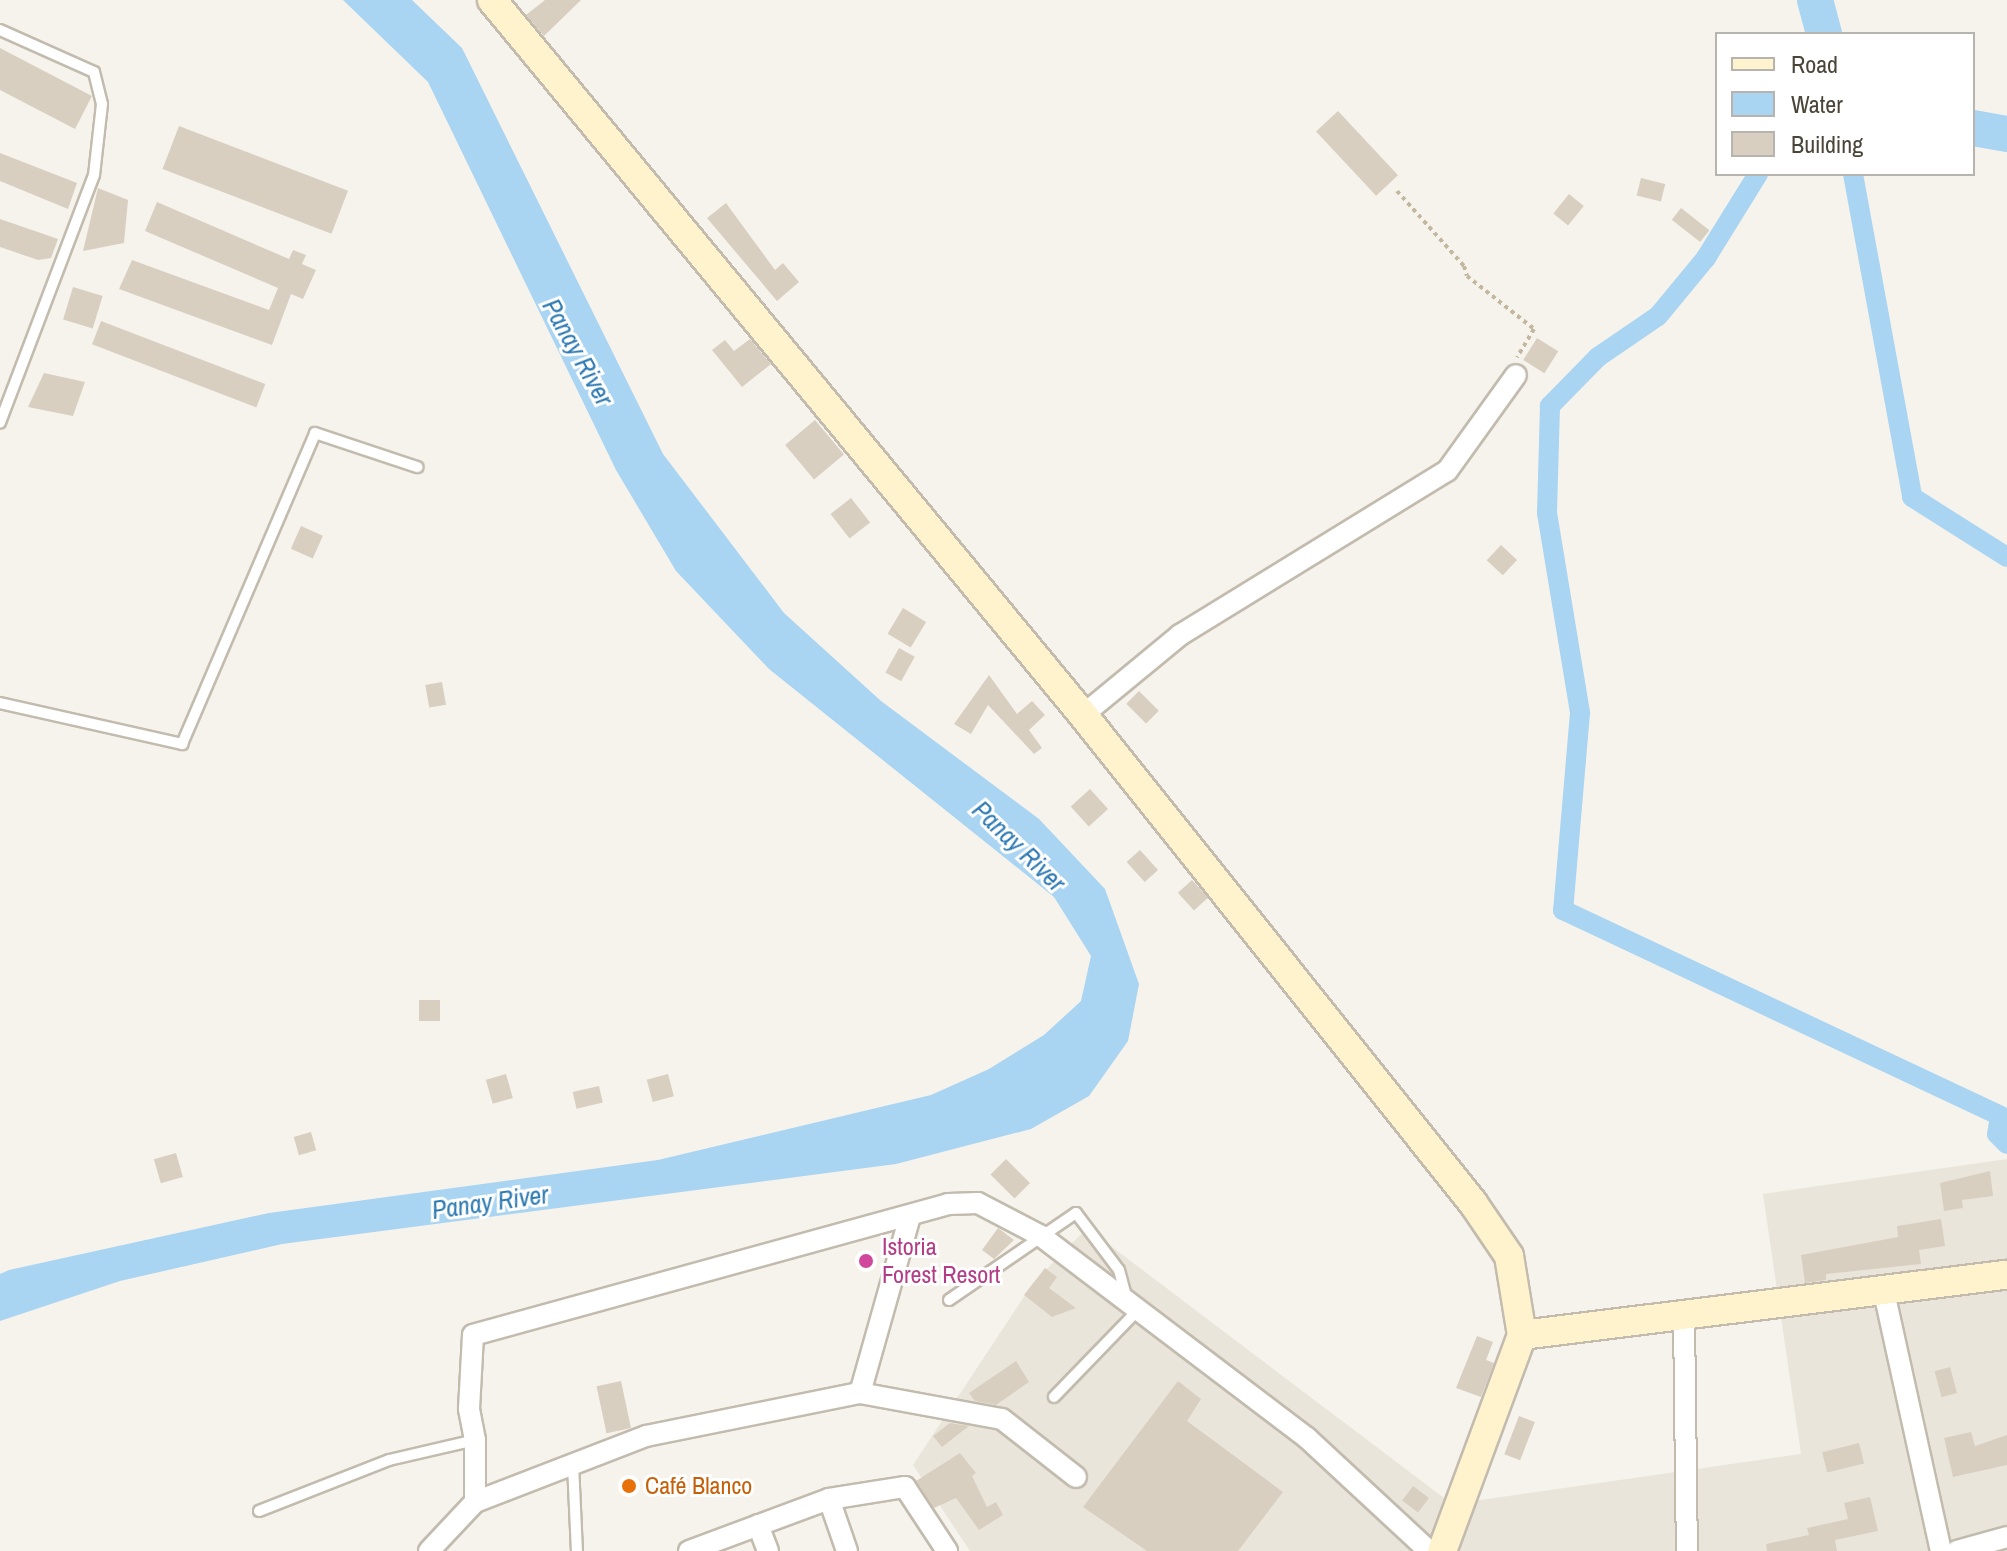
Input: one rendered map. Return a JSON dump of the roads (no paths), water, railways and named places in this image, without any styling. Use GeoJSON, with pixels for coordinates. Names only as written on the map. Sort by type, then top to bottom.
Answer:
{"type":"FeatureCollection","features":[{"type":"Feature","properties":{"kind":"street"},"geometry":{"type":"LineString","coordinates":[[492,0],[1083,715],[1473,1203],[1509,1256],[1522,1335],[1442,1551]]}},
{"type":"Feature","properties":{"kind":"street"},"geometry":{"type":"LineString","coordinates":[[1083,715],[1180,635],[1447,471],[1516,375]]}},
{"type":"Feature","properties":{"kind":"street"},"geometry":{"type":"LineString","coordinates":[[475,1502],[475,1440],[469,1409],[473,1335],[948,1204],[978,1203],[1041,1236],[1307,1438],[1429,1551]]}},
{"type":"Feature","properties":{"kind":"street"},"geometry":{"type":"LineString","coordinates":[[860,1393],[910,1216]]}},
{"type":"Feature","properties":{"kind":"street"},"geometry":{"type":"LineString","coordinates":[[1522,1335],[2007,1275]]}},
{"type":"Feature","properties":{"kind":"street"},"geometry":{"type":"LineString","coordinates":[[1884,1292],[1941,1551]]}},
{"type":"Feature","properties":{"kind":"street"},"geometry":{"type":"LineString","coordinates":[[1684,1315],[1687,1551]]}},
{"type":"Feature","properties":{"kind":"street"},"geometry":{"type":"LineString","coordinates":[[424,1550],[475,1502],[646,1436],[860,1393],[1002,1419],[1076,1477]]}},
{"type":"Feature","properties":{"kind":"street"},"geometry":{"type":"LineString","coordinates":[[689,1551],[829,1499],[905,1487],[947,1551]]}},
{"type":"Feature","properties":{"kind":"street"},"geometry":{"type":"LineString","coordinates":[[829,1499],[847,1551]]}},
{"type":"Feature","properties":{"kind":"street"},"geometry":{"type":"LineString","coordinates":[[758,1525],[768,1551]]}},
{"type":"Feature","properties":{"kind":"street"},"geometry":{"type":"LineString","coordinates":[[1957,1551],[2007,1537]]}},
{"type":"Feature","properties":{"kind":"lane"},"geometry":{"type":"LineString","coordinates":[[0,30],[94,72],[102,104],[94,175],[0,423]]}},
{"type":"Feature","properties":{"kind":"lane"},"geometry":{"type":"LineString","coordinates":[[0,703],[182,744],[315,433],[417,467]]}},
{"type":"Feature","properties":{"kind":"lane"},"geometry":{"type":"LineString","coordinates":[[949,1300],[1076,1213],[1119,1270],[1132,1306],[1054,1397]]}},
{"type":"Feature","properties":{"kind":"lane"},"geometry":{"type":"LineString","coordinates":[[259,1511],[389,1460],[475,1440]]}},
{"type":"Feature","properties":{"kind":"lane"},"geometry":{"type":"LineString","coordinates":[[573,1464],[577,1551]]}},
{"type":"Feature","properties":{"kind":"water","name":"Panay River"},"geometry":{"type":"Polygon","coordinates":[[[343,0],[412,0],[462,48],[663,454],[784,613],[881,701],[1039,819],[1105,889],[1139,984],[1128,1041],[1089,1096],[1031,1129],[896,1164],[282,1244],[120,1281],[0,1321],[0,1274],[9,1270],[269,1213],[658,1160],[931,1095],[989,1069],[1044,1035],[1081,1001],[1091,956],[1054,897],[769,669],[676,571],[616,470],[428,82],[343,0]]]}},
{"type":"Feature","properties":{"kind":"waterway"},"geometry":{"type":"LineString","coordinates":[[1815,0],[1823,32]]}},
{"type":"Feature","properties":{"kind":"waterway"},"geometry":{"type":"LineString","coordinates":[[1975,128],[2007,134]]}},
{"type":"Feature","properties":{"kind":"waterway"},"geometry":{"type":"LineString","coordinates":[[1757,176],[1706,258],[1658,316],[1598,357],[1550,406],[1547,513],[1580,713],[1563,910],[2000,1116],[1997,1134],[2007,1144]]}},
{"type":"Feature","properties":{"kind":"waterway"},"geometry":{"type":"LineString","coordinates":[[1853,176],[1912,497],[2007,557]]}},
{"type":"Feature","properties":{"kind":"place","name":"Istoria Forest Resort"},"geometry":{"type":"Point","coordinates":[866,1261]}},
{"type":"Feature","properties":{"kind":"place","name":"Café Blanco"},"geometry":{"type":"Point","coordinates":[629,1486]}}]}
